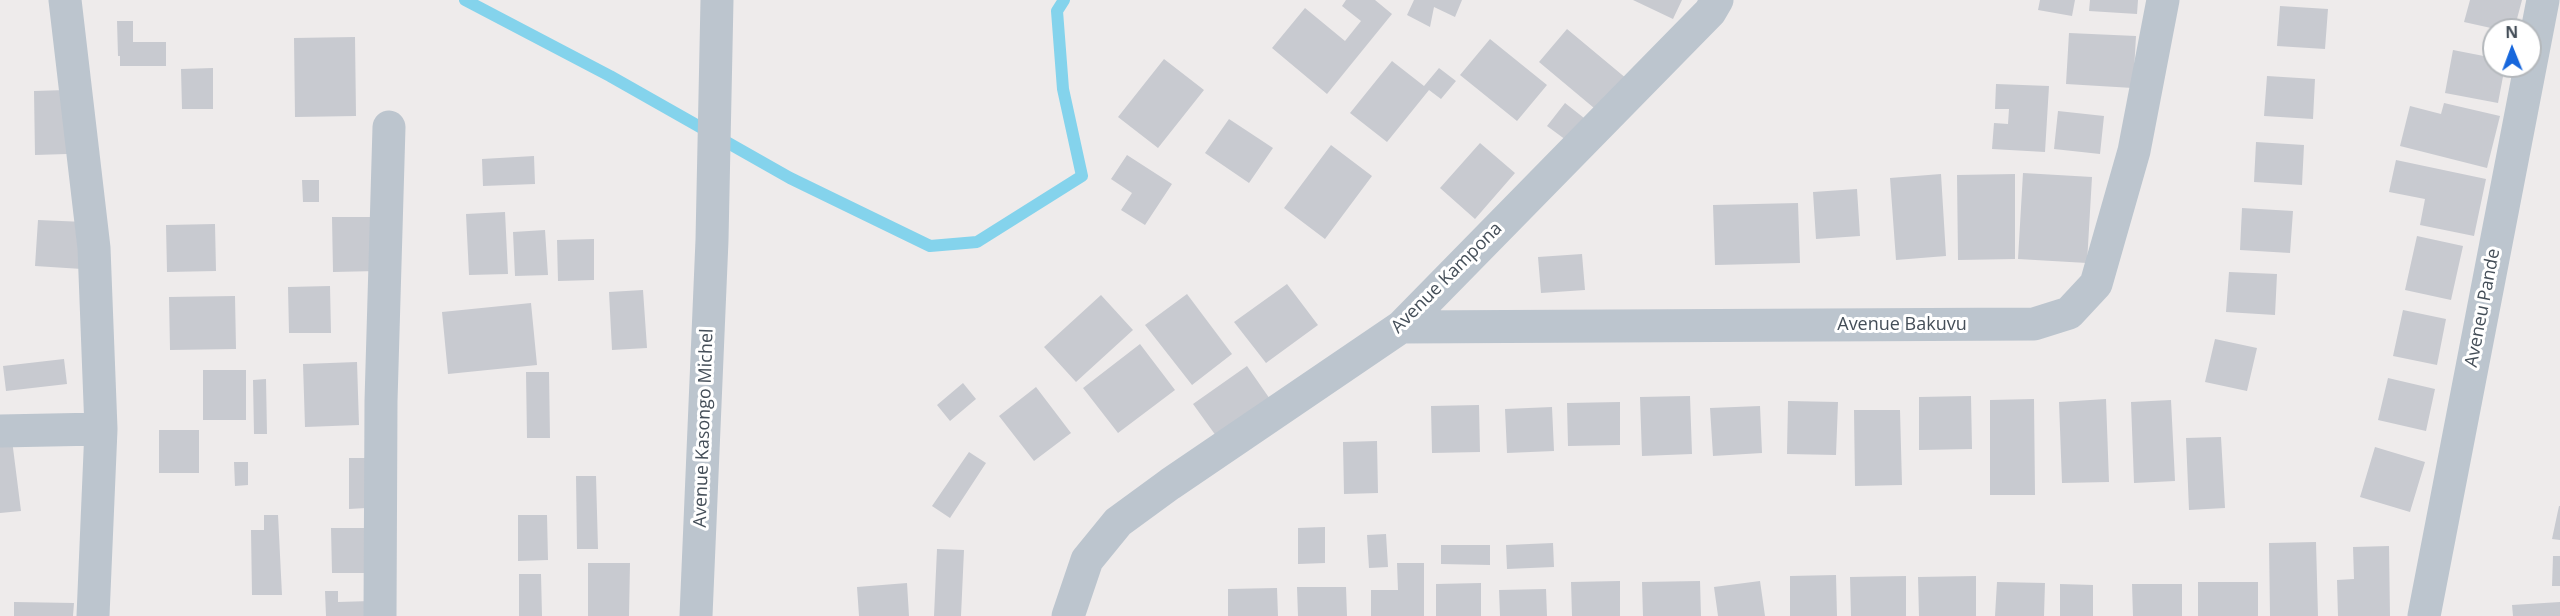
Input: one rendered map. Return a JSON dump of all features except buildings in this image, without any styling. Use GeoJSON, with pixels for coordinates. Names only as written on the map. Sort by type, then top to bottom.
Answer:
{"type":"FeatureCollection","features":[{"type":"Feature","properties":{"kind":"street"},"geometry":{"type":"LineString","coordinates":[[65,0],[94,248],[101,429],[93,616]]}},
{"type":"Feature","properties":{"kind":"street","name":"Avenue Kasongo Michel"},"geometry":{"type":"LineString","coordinates":[[696,616],[712,240],[717,0]]}},
{"type":"Feature","properties":{"kind":"street","name":"Avenue Kampona"},"geometry":{"type":"LineString","coordinates":[[1068,616],[1087,560],[1118,522],[1401,327],[1710,12],[1717,0]]}},
{"type":"Feature","properties":{"kind":"street","name":"Avenue Bakuvu"},"geometry":{"type":"LineString","coordinates":[[1401,327],[2034,324],[2069,313],[2096,284],[2134,151],[2163,0]]}},
{"type":"Feature","properties":{"kind":"street","name":"Aveneu Pande"},"geometry":{"type":"LineString","coordinates":[[2424,616],[2543,0]]}},
{"type":"Feature","properties":{"kind":"street"},"geometry":{"type":"LineString","coordinates":[[380,616],[381,401],[389,127]]}},
{"type":"Feature","properties":{"kind":"street"},"geometry":{"type":"LineString","coordinates":[[0,431],[101,429]]}},
{"type":"Feature","properties":{"kind":"waterway"},"geometry":{"type":"LineString","coordinates":[[465,0],[610,76],[790,178],[930,246],[977,242],[1082,176],[1063,89],[1057,11],[1064,0]]}}]}
